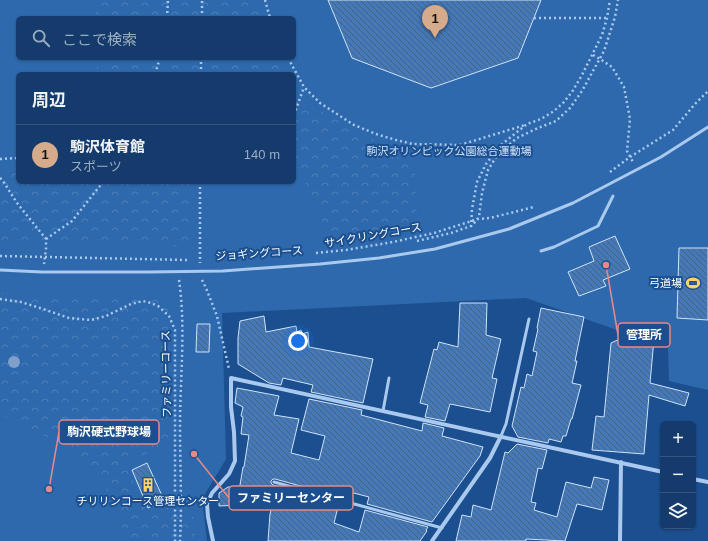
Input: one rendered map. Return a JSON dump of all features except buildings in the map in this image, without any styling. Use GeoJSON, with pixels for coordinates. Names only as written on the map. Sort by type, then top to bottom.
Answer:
{"type":"FeatureCollection","features":[{"type":"Feature","properties":{"kind":"street"},"geometry":{"type":"LineString","coordinates":[[213,541],[207,504],[212,493],[229,474],[235,461],[231,407],[231,378],[660,471]]}},
{"type":"Feature","properties":{"kind":"street"},"geometry":{"type":"LineString","coordinates":[[432,541],[490,458],[501,436]]}},
{"type":"Feature","properties":{"kind":"street"},"geometry":{"type":"LineString","coordinates":[[620,541],[621,462]]}},
{"type":"Feature","properties":{"kind":"street"},"geometry":{"type":"LineString","coordinates":[[696,480],[708,482]]}},
{"type":"Feature","properties":{"kind":"lane"},"geometry":{"type":"LineString","coordinates":[[0,270],[42,272],[223,271],[379,258],[435,249],[509,229],[573,203],[638,170],[708,127]]}},
{"type":"Feature","properties":{"kind":"lane"},"geometry":{"type":"LineString","coordinates":[[541,251],[554,247],[598,226],[613,196]]}},
{"type":"Feature","properties":{"kind":"lane"},"geometry":{"type":"LineString","coordinates":[[501,436],[506,424],[529,319]]}},
{"type":"Feature","properties":{"kind":"lane"},"geometry":{"type":"LineString","coordinates":[[383,411],[389,378]]}},
{"type":"Feature","properties":{"kind":"lane"},"geometry":{"type":"LineString","coordinates":[[274,482],[442,528]]}},
{"type":"Feature","properties":{"kind":"path"},"geometry":{"type":"LineString","coordinates":[[167,16],[168,0]]}},
{"type":"Feature","properties":{"kind":"path"},"geometry":{"type":"LineString","coordinates":[[202,0],[202,16]]}},
{"type":"Feature","properties":{"kind":"path"},"geometry":{"type":"LineString","coordinates":[[265,0],[269,16]]}},
{"type":"Feature","properties":{"kind":"path"},"geometry":{"type":"LineString","coordinates":[[296,72],[304,87],[320,103],[354,125],[376,134],[413,144],[460,145],[527,124],[541,118],[563,103],[572,92],[593,55],[602,35],[610,0]]}},
{"type":"Feature","properties":{"kind":"path"},"geometry":{"type":"LineString","coordinates":[[411,242],[451,233],[471,226],[478,219],[482,193],[488,170],[498,154],[517,138],[556,121],[570,108],[582,91],[604,51],[615,17],[618,0]]}},
{"type":"Feature","properties":{"kind":"path"},"geometry":{"type":"LineString","coordinates":[[534,18],[607,18]]}},
{"type":"Feature","properties":{"kind":"path"},"geometry":{"type":"LineString","coordinates":[[593,55],[612,67],[624,87],[630,119],[627,151],[638,170]]}},
{"type":"Feature","properties":{"kind":"path"},"geometry":{"type":"LineString","coordinates":[[156,72],[159,60]]}},
{"type":"Feature","properties":{"kind":"path"},"geometry":{"type":"LineString","coordinates":[[201,60],[201,72]]}},
{"type":"Feature","properties":{"kind":"path"},"geometry":{"type":"LineString","coordinates":[[289,60],[296,72]]}},
{"type":"Feature","properties":{"kind":"path"},"geometry":{"type":"LineString","coordinates":[[296,109],[304,87]]}},
{"type":"Feature","properties":{"kind":"path"},"geometry":{"type":"LineString","coordinates":[[608,173],[630,157],[673,130],[708,91]]}},
{"type":"Feature","properties":{"kind":"path"},"geometry":{"type":"LineString","coordinates":[[472,239],[472,209],[477,182],[486,164],[501,145],[527,124]]}},
{"type":"Feature","properties":{"kind":"path"},"geometry":{"type":"LineString","coordinates":[[0,159],[16,158]]}},
{"type":"Feature","properties":{"kind":"path"},"geometry":{"type":"LineString","coordinates":[[0,178],[17,204],[46,239],[46,249],[42,272]]}},
{"type":"Feature","properties":{"kind":"path"},"geometry":{"type":"LineString","coordinates":[[46,239],[72,221],[101,184]]}},
{"type":"Feature","properties":{"kind":"path"},"geometry":{"type":"LineString","coordinates":[[200,184],[201,278],[217,316],[231,378]]}},
{"type":"Feature","properties":{"kind":"path","name":"サイクリングコース"},"geometry":{"type":"LineString","coordinates":[[310,254],[393,242],[434,233],[478,219],[490,218],[541,206]]}},
{"type":"Feature","properties":{"kind":"path"},"geometry":{"type":"LineString","coordinates":[[323,256],[358,252]]}},
{"type":"Feature","properties":{"kind":"path"},"geometry":{"type":"LineString","coordinates":[[0,256],[201,261]]}},
{"type":"Feature","properties":{"kind":"path"},"geometry":{"type":"LineString","coordinates":[[44,262],[50,262]]}},
{"type":"Feature","properties":{"kind":"path"},"geometry":{"type":"LineString","coordinates":[[178,272],[181,290],[182,326],[180,426],[182,517],[180,541]]}},
{"type":"Feature","properties":{"kind":"path","name":"ファミリーコース"},"geometry":{"type":"LineString","coordinates":[[0,299],[21,302],[43,308],[69,318],[90,320],[106,316],[130,304],[143,302],[158,306],[169,316],[175,330],[175,541]]}},
{"type":"Feature","properties":{"kind":"green space","name":"駒沢オリンピック公園総合運動場"},"geometry":{"type":"Polygon","coordinates":[[[0,0],[708,0],[708,390],[669,381],[668,348],[526,298],[222,313],[226,459],[202,499],[207,541],[0,541],[0,0]]]}},
{"type":"Feature","properties":{"kind":"green space"},"geometry":{"type":"Polygon","coordinates":[[[96,0],[260,0],[263,16],[96,16],[96,0]]]}},
{"type":"Feature","properties":{"kind":"green space"},"geometry":{"type":"Polygon","coordinates":[[[97,60],[279,60],[288,72],[97,72],[97,60]]]}},
{"type":"Feature","properties":{"kind":"green space"},"geometry":{"type":"Polygon","coordinates":[[[296,85],[307,102],[356,132],[411,155],[415,169],[417,220],[345,240],[329,233],[323,223],[296,162],[296,85]]]}},
{"type":"Feature","properties":{"kind":"green space"},"geometry":{"type":"Polygon","coordinates":[[[16,170],[16,184],[190,184],[192,247],[0,241],[0,180],[16,170]]]}},
{"type":"Feature","properties":{"kind":"green space"},"geometry":{"type":"Polygon","coordinates":[[[0,293],[168,300],[170,348],[164,396],[168,427],[168,442],[126,465],[148,514],[170,507],[193,517],[196,541],[127,541],[112,498],[88,462],[55,441],[10,418],[0,416],[0,293]]]}},
{"type":"Feature","properties":{"kind":"place","name":"駒沢体育館"},"geometry":{"type":"Point","coordinates":[435,38]}},
{"type":"Feature","properties":{"kind":"place","name":"管理所"},"geometry":{"type":"Point","coordinates":[606,265]}},
{"type":"Feature","properties":{"kind":"place","name":"弓道場"},"geometry":{"type":"Point","coordinates":[693,283]}},
{"type":"Feature","properties":{"kind":"place","name":"ファミリーセンター"},"geometry":{"type":"Point","coordinates":[194,454]}},
{"type":"Feature","properties":{"kind":"place","name":"チリリンコース管理センター"},"geometry":{"type":"Point","coordinates":[148,485]}},
{"type":"Feature","properties":{"kind":"place","name":"駒沢硬式野球場"},"geometry":{"type":"Point","coordinates":[49,489]}}]}
